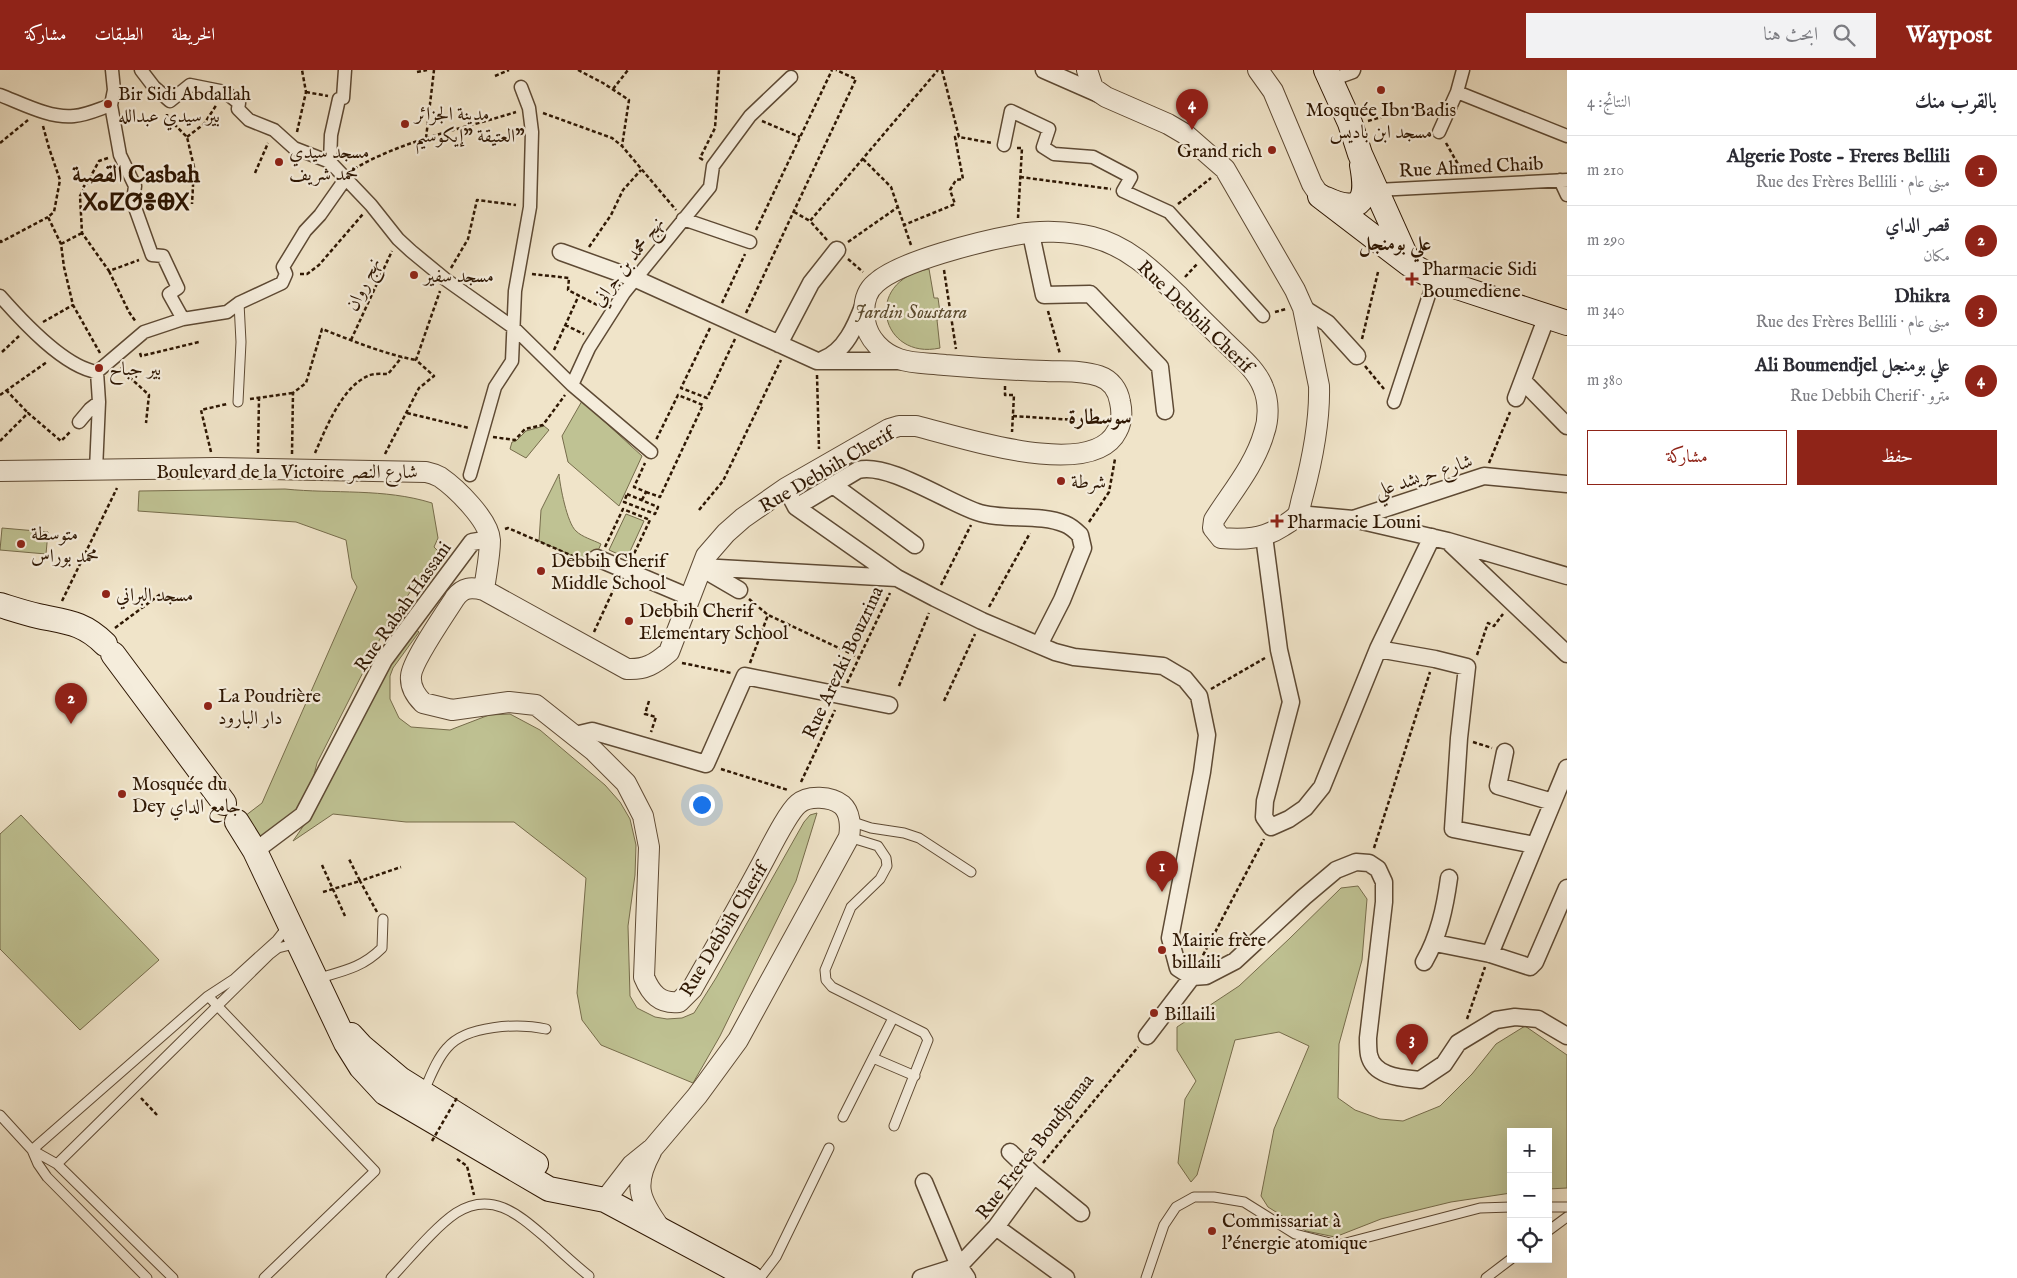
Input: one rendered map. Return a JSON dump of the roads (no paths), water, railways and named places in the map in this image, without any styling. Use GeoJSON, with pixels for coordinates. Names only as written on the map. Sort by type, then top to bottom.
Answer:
{"type":"FeatureCollection","features":[{"type":"Feature","properties":{"kind":"main road"},"geometry":{"type":"LineString","coordinates":[[1329,75],[1350,123],[1360,154],[1409,264]]}},
{"type":"Feature","properties":{"kind":"main road"},"geometry":{"type":"LineString","coordinates":[[1320,196],[1345,206],[1358,203],[1363,195],[1365,182],[1360,154]]}},
{"type":"Feature","properties":{"kind":"main road"},"geometry":{"type":"LineString","coordinates":[[1320,196],[1409,264],[1442,282],[1557,320]]}},
{"type":"Feature","properties":{"kind":"main road"},"geometry":{"type":"LineString","coordinates":[[0,605],[85,627],[109,643],[231,813],[255,851],[346,1043],[361,1067],[385,1093],[549,1189],[594,1197]]}},
{"type":"Feature","properties":{"kind":"main road"},"geometry":{"type":"LineString","coordinates":[[332,1013],[362,1047],[400,1079],[594,1197],[660,1228],[751,1278]]}},
{"type":"Feature","properties":{"kind":"street"},"geometry":{"type":"LineString","coordinates":[[112,70],[114,90],[111,105],[120,155],[135,186],[133,202],[152,255],[163,256],[178,288],[168,294],[183,319]]}},
{"type":"Feature","properties":{"kind":"street"},"geometry":{"type":"LineString","coordinates":[[141,70],[154,87],[170,101],[190,85],[225,92],[239,103],[238,109],[248,120],[274,130],[294,148],[330,162],[371,205],[398,239],[445,279],[514,328],[572,386],[651,452]]}},
{"type":"Feature","properties":{"kind":"street"},"geometry":{"type":"LineString","coordinates":[[330,162],[331,135],[339,99],[343,98],[345,70]]}},
{"type":"Feature","properties":{"kind":"street"},"geometry":{"type":"LineString","coordinates":[[1044,70],[1168,124],[1201,147],[1225,169],[1295,290],[1303,308],[1320,397],[1312,453],[1298,514],[1353,519],[1432,537],[1567,576]]}},
{"type":"Feature","properties":{"kind":"street"},"geometry":{"type":"LineString","coordinates":[[1087,70],[1093,88],[1106,97]]}},
{"type":"Feature","properties":{"kind":"street"},"geometry":{"type":"LineString","coordinates":[[1258,70],[1272,91],[1312,184],[1320,196]]}},
{"type":"Feature","properties":{"kind":"street"},"geometry":{"type":"LineString","coordinates":[[1329,75],[1353,72],[1354,70]]}},
{"type":"Feature","properties":{"kind":"street"},"geometry":{"type":"LineString","coordinates":[[1442,126],[1457,92],[1463,70]]}},
{"type":"Feature","properties":{"kind":"street","name":"نهج محمد بن جراني"},"geometry":{"type":"LineString","coordinates":[[572,386],[594,339],[624,292],[710,186],[713,166],[750,116],[791,77]]}},
{"type":"Feature","properties":{"kind":"street"},"geometry":{"type":"LineString","coordinates":[[470,476],[495,388],[512,361],[515,291],[530,207],[532,132],[529,108],[522,87]]}},
{"type":"Feature","properties":{"kind":"street"},"geometry":{"type":"LineString","coordinates":[[1457,92],[1567,136]]}},
{"type":"Feature","properties":{"kind":"street"},"geometry":{"type":"LineString","coordinates":[[0,94],[40,111],[75,116],[111,105]]}},
{"type":"Feature","properties":{"kind":"street"},"geometry":{"type":"LineString","coordinates":[[1004,145],[1011,110],[1049,129],[1044,147],[1054,154],[1093,157],[1131,177],[1123,191],[1168,212],[1263,316]]}},
{"type":"Feature","properties":{"kind":"street"},"geometry":{"type":"LineString","coordinates":[[0,296],[30,328],[69,360],[85,370],[106,365],[140,336],[183,319],[227,312],[239,303],[282,283],[286,274],[283,267],[305,231],[320,215],[344,177]]}},
{"type":"Feature","properties":{"kind":"street"},"geometry":{"type":"LineString","coordinates":[[1563,180],[1567,195]]}},
{"type":"Feature","properties":{"kind":"street","name":"Rue Ahmed Chaib"},"geometry":{"type":"LineString","coordinates":[[1377,190],[1563,180]]}},
{"type":"Feature","properties":{"kind":"street"},"geometry":{"type":"LineString","coordinates":[[683,219],[752,238]]}},
{"type":"Feature","properties":{"kind":"street"},"geometry":{"type":"LineString","coordinates":[[1024,234],[1044,295],[1090,294],[1160,367],[1165,411]]}},
{"type":"Feature","properties":{"kind":"street","name":"Rue Debbih Cherif"},"geometry":{"type":"LineString","coordinates":[[849,829],[844,806],[838,802],[829,799],[813,798],[797,804],[692,990],[679,1002],[669,1003],[655,996],[644,977],[649,847],[643,816],[626,783],[575,735],[540,707],[531,703],[509,702],[452,710],[440,709],[423,703],[418,698],[411,680],[413,666],[459,593],[470,587],[484,590],[627,669],[642,669],[656,663],[669,652],[706,556],[726,533],[743,518],[786,488],[881,432],[899,426],[908,425],[1022,452],[1069,454],[1090,452],[1100,448],[1117,431],[1122,416],[1120,399],[1113,385],[1102,376],[1086,372],[907,362],[890,355],[875,342],[868,332],[864,317],[871,290],[900,268],[941,254],[1024,234],[1080,234],[1104,241],[1136,258],[1172,290],[1249,366],[1264,388],[1268,405],[1264,433],[1256,454],[1214,520],[1213,528],[1221,538],[1245,539],[1264,536],[1291,521],[1298,514]]}},
{"type":"Feature","properties":{"kind":"street"},"geometry":{"type":"LineString","coordinates":[[783,346],[812,283],[837,250]]}},
{"type":"Feature","properties":{"kind":"street"},"geometry":{"type":"LineString","coordinates":[[562,252],[636,279],[819,361],[907,362]]}},
{"type":"Feature","properties":{"kind":"street"},"geometry":{"type":"LineString","coordinates":[[1394,402],[1431,289]]}},
{"type":"Feature","properties":{"kind":"street"},"geometry":{"type":"LineString","coordinates":[[819,361],[831,357],[838,351],[858,321],[871,290]]}},
{"type":"Feature","properties":{"kind":"street"},"geometry":{"type":"LineString","coordinates":[[1303,308],[1327,323],[1358,356]]}},
{"type":"Feature","properties":{"kind":"street"},"geometry":{"type":"LineString","coordinates":[[1516,398],[1557,320]]}},
{"type":"Feature","properties":{"kind":"street"},"geometry":{"type":"LineString","coordinates":[[96,470],[99,402],[106,365]]}},
{"type":"Feature","properties":{"kind":"street"},"geometry":{"type":"LineString","coordinates":[[1524,382],[1567,426]]}},
{"type":"Feature","properties":{"kind":"street"},"geometry":{"type":"LineString","coordinates":[[79,422],[90,408],[99,402]]}},
{"type":"Feature","properties":{"kind":"street","name":"Boulevard de la Victoire شارع النصر"},"geometry":{"type":"LineString","coordinates":[[0,471],[216,468],[426,472],[439,476],[469,504],[486,526],[490,539]]}},
{"type":"Feature","properties":{"kind":"street"},"geometry":{"type":"LineString","coordinates":[[796,507],[858,470],[875,469],[899,477],[977,512],[1064,524],[1080,535],[1083,548],[1062,600],[1039,645]]}},
{"type":"Feature","properties":{"kind":"street","name":"شارع حريشد علي"},"geometry":{"type":"LineString","coordinates":[[1353,519],[1484,476],[1567,484]]}},
{"type":"Feature","properties":{"kind":"street"},"geometry":{"type":"LineString","coordinates":[[833,485],[914,545]]}},
{"type":"Feature","properties":{"kind":"street"},"geometry":{"type":"LineString","coordinates":[[786,488],[796,507],[897,578],[982,621],[1039,645],[1074,657],[1163,666],[1185,679],[1199,696],[1207,735],[1202,772],[1170,938],[1178,968],[1192,977],[1206,976],[1235,960],[1336,870],[1356,862],[1369,864],[1378,869],[1384,882],[1384,902],[1368,1038],[1369,1056],[1376,1068],[1393,1076],[1420,1080],[1444,1064],[1458,1043],[1496,1020],[1515,1017],[1538,1019],[1567,1036]]}},
{"type":"Feature","properties":{"kind":"street"},"geometry":{"type":"LineString","coordinates":[[1264,536],[1279,650],[1291,702],[1265,801],[1264,817],[1271,827],[1289,819],[1305,808],[1322,787],[1378,649],[1432,537]]}},
{"type":"Feature","properties":{"kind":"street"},"geometry":{"type":"LineString","coordinates":[[484,590],[490,539]]}},
{"type":"Feature","properties":{"kind":"street","name":"Rue Rabah Hassani"},"geometry":{"type":"LineString","coordinates":[[255,851],[303,815],[384,660],[472,542],[490,539]]}},
{"type":"Feature","properties":{"kind":"street"},"geometry":{"type":"LineString","coordinates":[[1448,541],[1510,602],[1567,654]]}},
{"type":"Feature","properties":{"kind":"street"},"geometry":{"type":"LineString","coordinates":[[590,559],[623,569],[689,597]]}},
{"type":"Feature","properties":{"kind":"street"},"geometry":{"type":"LineString","coordinates":[[701,567],[897,578]]}},
{"type":"Feature","properties":{"kind":"street"},"geometry":{"type":"LineString","coordinates":[[701,567],[739,590]]}},
{"type":"Feature","properties":{"kind":"street"},"geometry":{"type":"LineString","coordinates":[[1378,649],[1467,667],[1459,738],[1453,829],[1534,845]]}},
{"type":"Feature","properties":{"kind":"street"},"geometry":{"type":"LineString","coordinates":[[575,735],[592,732],[706,764],[745,676],[889,705]]}},
{"type":"Feature","properties":{"kind":"street"},"geometry":{"type":"LineString","coordinates":[[1506,752],[1498,786],[1553,802]]}},
{"type":"Feature","properties":{"kind":"street"},"geometry":{"type":"LineString","coordinates":[[1490,954],[1567,768]]}},
{"type":"Feature","properties":{"kind":"street"},"geometry":{"type":"LineString","coordinates":[[594,1197],[653,1148],[697,1096],[738,1040],[849,829]]}},
{"type":"Feature","properties":{"kind":"street"},"geometry":{"type":"LineString","coordinates":[[1424,962],[1435,943],[1446,901],[1449,878]]}},
{"type":"Feature","properties":{"kind":"street"},"geometry":{"type":"LineString","coordinates":[[1435,943],[1490,954],[1530,966],[1535,962],[1567,888]]}},
{"type":"Feature","properties":{"kind":"street"},"geometry":{"type":"LineString","coordinates":[[1147,1036],[1192,977]]}},
{"type":"Feature","properties":{"kind":"street"},"geometry":{"type":"LineString","coordinates":[[653,1148],[643,1167],[639,1180],[640,1192],[644,1206],[660,1228]]}},
{"type":"Feature","properties":{"kind":"street"},"geometry":{"type":"LineString","coordinates":[[1010,1152],[1034,1175],[1081,1213]]}},
{"type":"Feature","properties":{"kind":"street","name":"Rue Freres Boudjemaa"},"geometry":{"type":"LineString","coordinates":[[959,1274],[1034,1175]]}},
{"type":"Feature","properties":{"kind":"street"},"geometry":{"type":"LineString","coordinates":[[921,1278],[959,1274],[924,1182]]}},
{"type":"Feature","properties":{"kind":"street"},"geometry":{"type":"LineString","coordinates":[[996,1227],[1066,1278]]}},
{"type":"Feature","properties":{"kind":"lane"},"geometry":{"type":"LineString","coordinates":[[238,402],[241,342],[239,303]]}},
{"type":"Feature","properties":{"kind":"lane"},"geometry":{"type":"LineString","coordinates":[[849,829],[870,828],[904,832],[919,838],[971,872]]}},
{"type":"Feature","properties":{"kind":"lane"},"geometry":{"type":"LineString","coordinates":[[849,829],[878,846],[886,858],[887,866],[880,879],[851,907],[825,970],[826,980],[832,987],[924,1033],[928,1040],[894,1126]]}},
{"type":"Feature","properties":{"kind":"lane"},"geometry":{"type":"LineString","coordinates":[[316,979],[364,963],[373,957],[382,948],[383,920]]}},
{"type":"Feature","properties":{"kind":"lane"},"geometry":{"type":"LineString","coordinates":[[32,1150],[208,996],[234,978],[277,940],[294,933]]}},
{"type":"Feature","properties":{"kind":"lane"},"geometry":{"type":"LineString","coordinates":[[57,1164],[294,933]]}},
{"type":"Feature","properties":{"kind":"lane"},"geometry":{"type":"LineString","coordinates":[[208,996],[375,1171],[264,1278]]}},
{"type":"Feature","properties":{"kind":"lane"},"geometry":{"type":"LineString","coordinates":[[843,1117],[893,1018]]}},
{"type":"Feature","properties":{"kind":"lane"},"geometry":{"type":"LineString","coordinates":[[423,1093],[447,1047],[458,1040],[490,1027],[525,1026],[546,1029]]}},
{"type":"Feature","properties":{"kind":"lane"},"geometry":{"type":"LineString","coordinates":[[873,1058],[915,1076]]}},
{"type":"Feature","properties":{"kind":"lane"},"geometry":{"type":"LineString","coordinates":[[0,1115],[32,1150],[57,1164],[173,1278]]}},
{"type":"Feature","properties":{"kind":"lane"},"geometry":{"type":"LineString","coordinates":[[760,1278],[776,1257],[829,1148]]}},
{"type":"Feature","properties":{"kind":"lane"},"geometry":{"type":"LineString","coordinates":[[32,1150],[38,1164],[47,1177],[147,1278]]}},
{"type":"Feature","properties":{"kind":"lane"},"geometry":{"type":"LineString","coordinates":[[1146,1278],[1164,1225],[1176,1207],[1194,1197],[1214,1197],[1244,1202],[1295,1234],[1338,1245],[1480,1208],[1507,1208]]}},
{"type":"Feature","properties":{"kind":"lane"},"geometry":{"type":"LineString","coordinates":[[391,1278],[444,1223],[455,1214],[476,1204],[499,1206],[516,1214],[589,1276]]}},
{"type":"Feature","properties":{"kind":"lane"},"geometry":{"type":"LineString","coordinates":[[1552,1207],[1567,1207]]}},
{"type":"Feature","properties":{"kind":"lane"},"geometry":{"type":"LineString","coordinates":[[1552,1228],[1567,1217]]}},
{"type":"Feature","properties":{"kind":"lane"},"geometry":{"type":"LineString","coordinates":[[1486,1278],[1507,1262]]}},
{"type":"Feature","properties":{"kind":"place","name":"Mosquée Ibn Badis مسجد ابن باديس"},"geometry":{"type":"Point","coordinates":[1381,90]}},
{"type":"Feature","properties":{"kind":"place","name":"Bir Sidi Abdallah بير سيدي عبدالله"},"geometry":{"type":"Point","coordinates":[108,104]}},
{"type":"Feature","properties":{"kind":"place","name":"مدينة الجزائر العتيقة \"إيكوسيم\""},"geometry":{"type":"Point","coordinates":[405,124]}},
{"type":"Feature","properties":{"kind":"place","name":"علي بومنجل Ali Boumendjel"},"geometry":{"type":"Point","coordinates":[1192,130]}},
{"type":"Feature","properties":{"kind":"place","name":"Grand rich"},"geometry":{"type":"Point","coordinates":[1272,150]}},
{"type":"Feature","properties":{"kind":"place","name":"مسجد سيدي محمد شريف"},"geometry":{"type":"Point","coordinates":[279,162]}},
{"type":"Feature","properties":{"kind":"place","name":"مسجد سفير"},"geometry":{"type":"Point","coordinates":[414,275]}},
{"type":"Feature","properties":{"kind":"place","name":"Pharmacie Sidi Boumediene"},"geometry":{"type":"Point","coordinates":[1412,279]}},
{"type":"Feature","properties":{"kind":"place","name":"بير جباح"},"geometry":{"type":"Point","coordinates":[99,368]}},
{"type":"Feature","properties":{"kind":"place","name":"شرطة"},"geometry":{"type":"Point","coordinates":[1061,481]}},
{"type":"Feature","properties":{"kind":"place","name":"Pharmacie Louni"},"geometry":{"type":"Point","coordinates":[1277,521]}},
{"type":"Feature","properties":{"kind":"place","name":"متوسطة محمد بوراس"},"geometry":{"type":"Point","coordinates":[21,544]}},
{"type":"Feature","properties":{"kind":"place","name":"Debbih Cherif Middle School"},"geometry":{"type":"Point","coordinates":[541,571]}},
{"type":"Feature","properties":{"kind":"place","name":"مسجد البراني"},"geometry":{"type":"Point","coordinates":[106,594]}},
{"type":"Feature","properties":{"kind":"place","name":"Debbih Cherif Elementary School"},"geometry":{"type":"Point","coordinates":[629,621]}},
{"type":"Feature","properties":{"kind":"place","name":"La Poudrière دار البارود"},"geometry":{"type":"Point","coordinates":[208,706]}},
{"type":"Feature","properties":{"kind":"place","name":"قصر الداي"},"geometry":{"type":"Point","coordinates":[71,724]}},
{"type":"Feature","properties":{"kind":"place","name":"Mosquée du Dey جامع الداي"},"geometry":{"type":"Point","coordinates":[122,794]}},
{"type":"Feature","properties":{"kind":"place","name":"Algerie Poste - Freres Bellili"},"geometry":{"type":"Point","coordinates":[1162,892]}},
{"type":"Feature","properties":{"kind":"place","name":"Mairie frère billaili"},"geometry":{"type":"Point","coordinates":[1162,950]}},
{"type":"Feature","properties":{"kind":"place","name":"Billaili"},"geometry":{"type":"Point","coordinates":[1154,1013]}},
{"type":"Feature","properties":{"kind":"place","name":"Dhikra"},"geometry":{"type":"Point","coordinates":[1412,1065]}},
{"type":"Feature","properties":{"kind":"place","name":"Commissariat à l'énergie atomique"},"geometry":{"type":"Point","coordinates":[1212,1231]}},
{"type":"Feature","properties":{"kind":"district","name":"القصبة Casbah ⵝⴰⵇⵚⴻⴲⵝ"},"geometry":{"type":"Point","coordinates":[136,188]}},
{"type":"Feature","properties":{"kind":"district","name":"علي بومنجل"},"geometry":{"type":"Point","coordinates":[1395,243]}},
{"type":"Feature","properties":{"kind":"district","name":"سوسطارة"},"geometry":{"type":"Point","coordinates":[1100,417]}},
{"type":"Feature","properties":{"kind":"park label","name":"Jardin Soustara"},"geometry":{"type":"Point","coordinates":[911,311]}}]}
